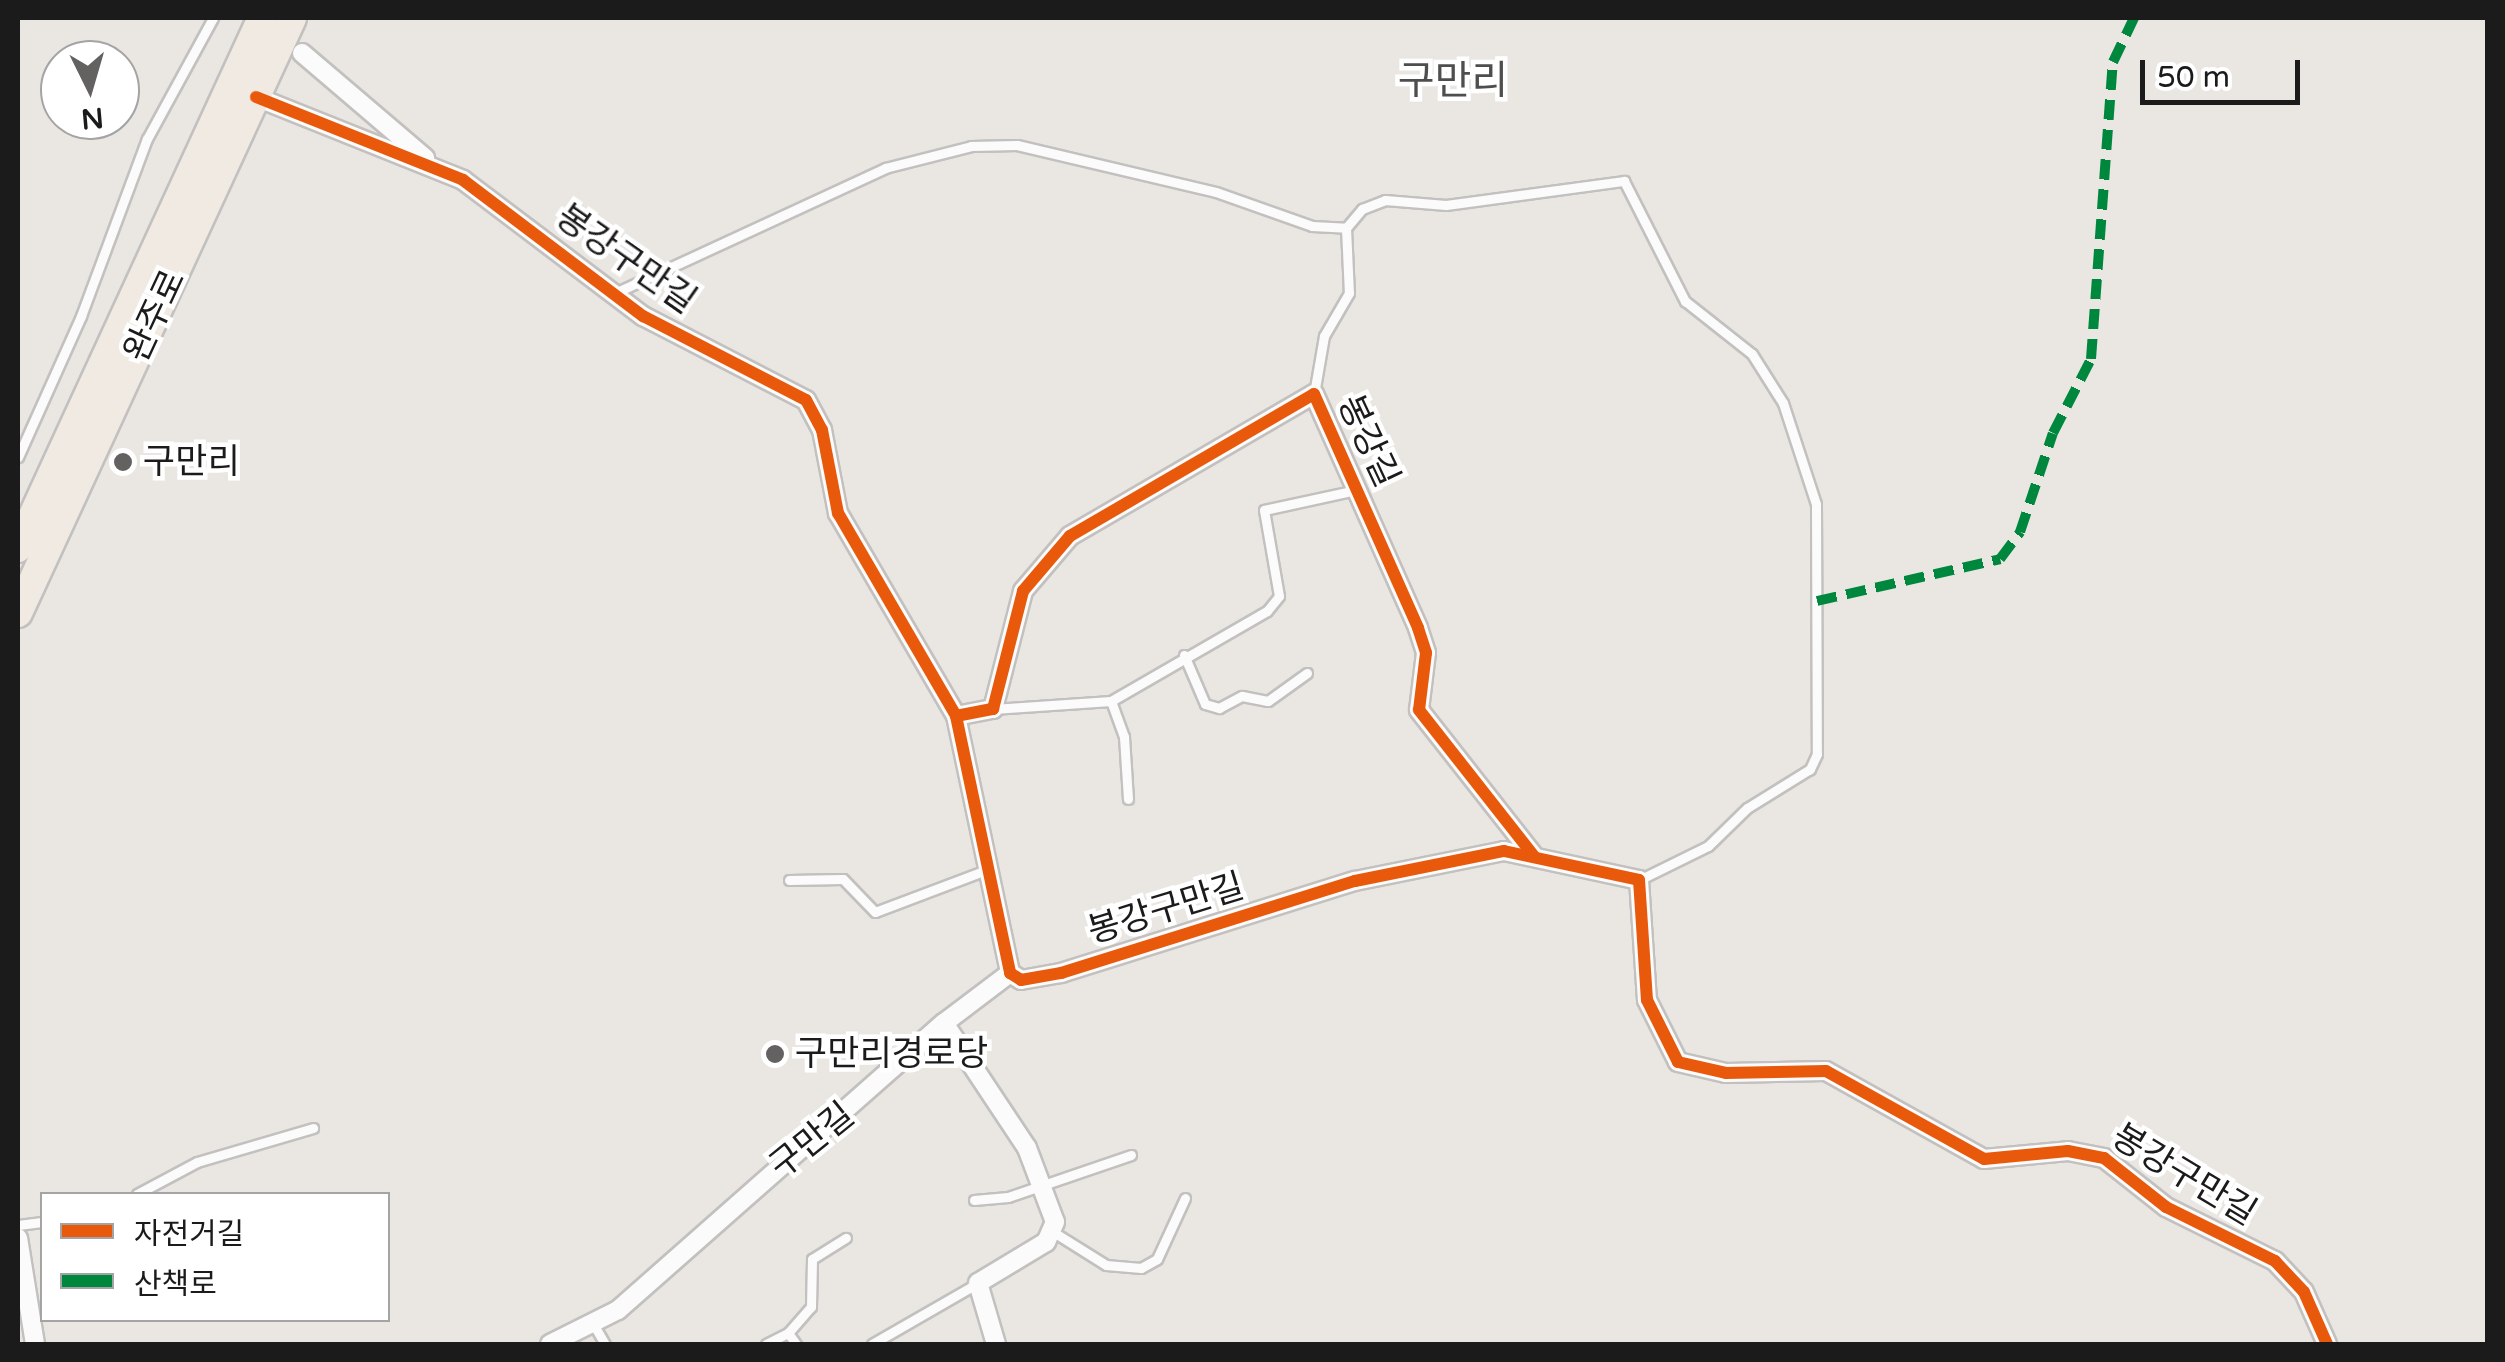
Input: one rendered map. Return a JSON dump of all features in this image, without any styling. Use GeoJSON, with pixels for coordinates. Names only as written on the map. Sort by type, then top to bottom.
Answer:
{"type":"FeatureCollection","features":[{"type":"Feature","properties":{"kind":"main road","name":"완주로"},"geometry":{"type":"LineString","coordinates":[[18,548],[262,18]]}},
{"type":"Feature","properties":{"kind":"main road","name":"완주로"},"geometry":{"type":"LineString","coordinates":[[18,613],[292,18]]}},
{"type":"Feature","properties":{"kind":"street"},"geometry":{"type":"LineString","coordinates":[[302,53],[429,162]]}},
{"type":"Feature","properties":{"kind":"street","name":"봉강구만길"},"geometry":{"type":"LineString","coordinates":[[256,97],[429,162],[496,202],[613,294],[806,400],[822,430],[838,513],[956,716],[992,868],[1010,973],[1022,980],[1061,973],[1422,864],[1504,851],[1639,880],[1648,1000],[1678,1062],[1726,1074],[1826,1071],[1984,1158],[2068,1151],[2104,1158],[2166,1207],[2275,1262],[2304,1292],[2327,1344]]}},
{"type":"Feature","properties":{"kind":"street","name":"봉강길"},"geometry":{"type":"LineString","coordinates":[[994,709],[1023,592],[1056,550],[1314,394],[1351,491],[1426,652],[1419,710],[1534,856]]}},
{"type":"Feature","properties":{"kind":"street"},"geometry":{"type":"LineString","coordinates":[[956,716],[994,709]]}},
{"type":"Feature","properties":{"kind":"street","name":"구만길"},"geometry":{"type":"LineString","coordinates":[[550,1344],[600,1336],[836,1126],[944,1022],[1010,973]]}},
{"type":"Feature","properties":{"kind":"street"},"geometry":{"type":"LineString","coordinates":[[944,1022],[1044,1184],[1055,1234],[978,1283],[996,1344]]}},
{"type":"Feature","properties":{"kind":"street"},"geometry":{"type":"LineString","coordinates":[[18,1238],[35,1344]]}},
{"type":"Feature","properties":{"kind":"lane"},"geometry":{"type":"LineString","coordinates":[[18,457],[82,316],[146,139],[214,18]]}},
{"type":"Feature","properties":{"kind":"lane"},"geometry":{"type":"LineString","coordinates":[[613,294],[884,168],[995,143],[1216,192],[1312,226],[1346,228]]}},
{"type":"Feature","properties":{"kind":"lane"},"geometry":{"type":"LineString","coordinates":[[1314,394],[1324,336],[1351,282],[1346,228],[1362,209],[1385,200],[1460,204],[1624,181],[1685,301],[1752,354],[1783,403],[1816,504],[1817,754],[1810,769],[1747,808],[1708,846],[1639,880]]}},
{"type":"Feature","properties":{"kind":"lane"},"geometry":{"type":"LineString","coordinates":[[994,709],[1111,701],[1184,655],[1267,611],[1279,596],[1264,510],[1351,491]]}},
{"type":"Feature","properties":{"kind":"lane"},"geometry":{"type":"LineString","coordinates":[[1184,655],[1205,704],[1220,708],[1242,696],[1268,701],[1306,673]]}},
{"type":"Feature","properties":{"kind":"lane"},"geometry":{"type":"LineString","coordinates":[[1111,701],[1124,737],[1128,799]]}},
{"type":"Feature","properties":{"kind":"lane"},"geometry":{"type":"LineString","coordinates":[[789,880],[842,879],[875,912],[992,868]]}},
{"type":"Feature","properties":{"kind":"lane"},"geometry":{"type":"LineString","coordinates":[[141,1192],[231,1149],[313,1128]]}},
{"type":"Feature","properties":{"kind":"lane"},"geometry":{"type":"LineString","coordinates":[[974,1200],[1044,1184],[1131,1156]]}},
{"type":"Feature","properties":{"kind":"lane"},"geometry":{"type":"LineString","coordinates":[[1055,1234],[1106,1264],[1141,1268],[1157,1259],[1185,1198]]}},
{"type":"Feature","properties":{"kind":"lane"},"geometry":{"type":"LineString","coordinates":[[766,1344],[788,1333],[811,1307],[812,1259],[846,1238]]}},
{"type":"Feature","properties":{"kind":"lane"},"geometry":{"type":"LineString","coordinates":[[872,1344],[978,1283]]}},
{"type":"Feature","properties":{"kind":"lane"},"geometry":{"type":"LineString","coordinates":[[788,1333],[796,1344]]}},
{"type":"Feature","properties":{"kind":"marked path"},"geometry":{"type":"LineString","coordinates":[[1817,601],[2000,559],[2020,532],[2053,433],[2091,359],[2113,62],[2134,18]]}},
{"type":"Feature","properties":{"kind":"cycle path"},"geometry":{"type":"LineString","coordinates":[[256,97],[463,180],[643,316],[806,400],[822,430],[838,513],[956,716],[1010,973],[1021,980],[1061,973],[1355,881],[1504,851],[1639,880],[1647,1000],[1678,1062],[1726,1073],[1826,1071],[1984,1159],[2068,1151],[2104,1158],[2166,1207],[2275,1261],[2304,1292],[2327,1344]]}},
{"type":"Feature","properties":{"kind":"cycle path"},"geometry":{"type":"LineString","coordinates":[[956,716],[993,709],[1023,591],[1070,536],[1314,394],[1418,628],[1426,653],[1419,710],[1534,856]]}},
{"type":"Feature","properties":{"kind":"place","name":"구만리"},"geometry":{"type":"Point","coordinates":[123,462]}},
{"type":"Feature","properties":{"kind":"place","name":"구만리경로당"},"geometry":{"type":"Point","coordinates":[775,1054]}},
{"type":"Feature","properties":{"kind":"district","name":"구만리"},"geometry":{"type":"Point","coordinates":[1453,81]}}]}
